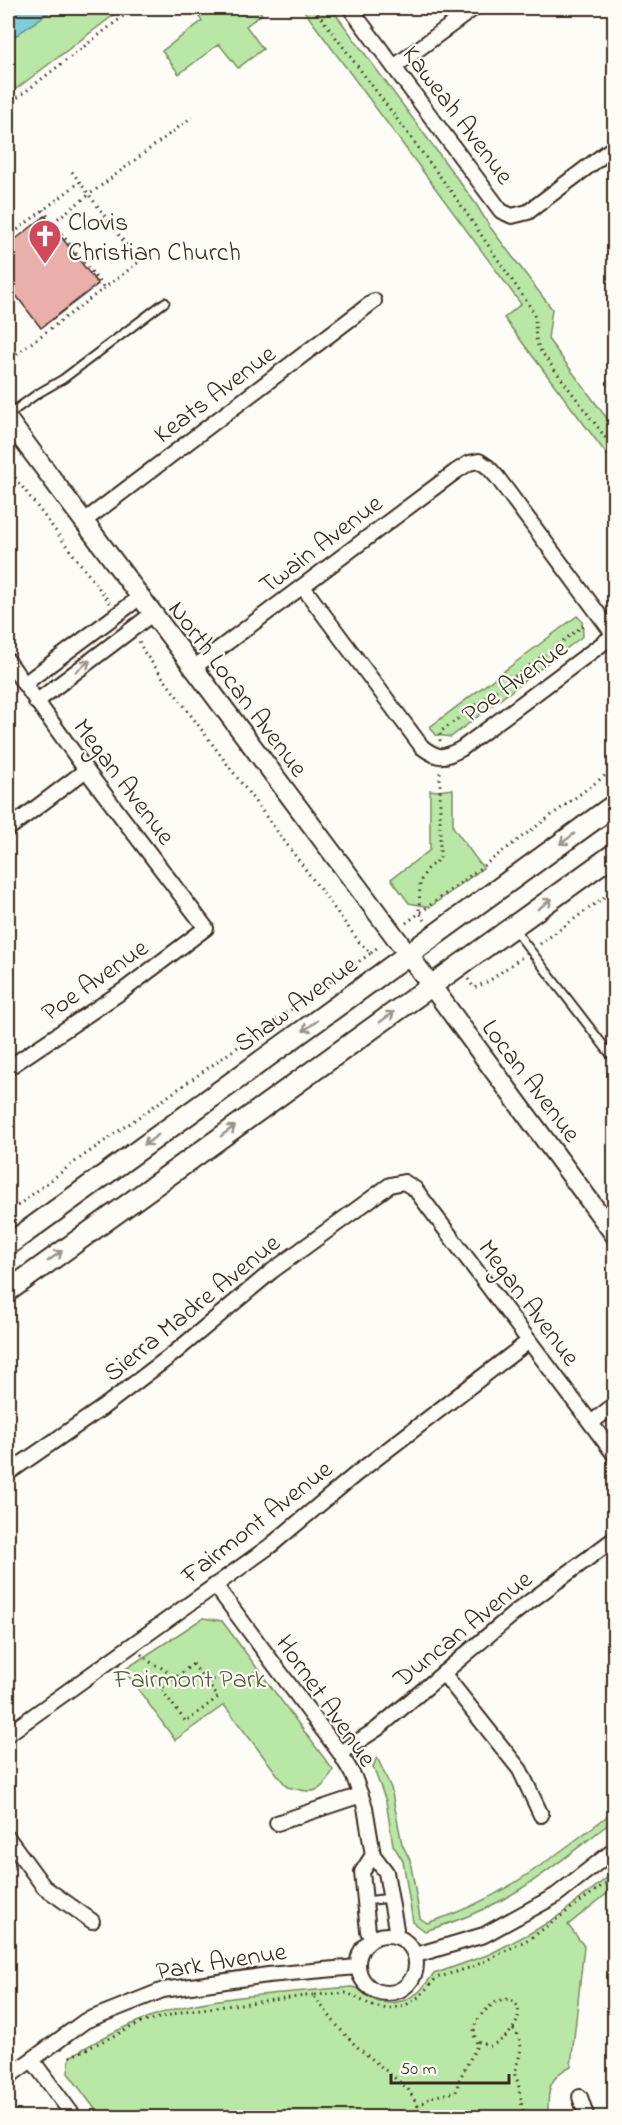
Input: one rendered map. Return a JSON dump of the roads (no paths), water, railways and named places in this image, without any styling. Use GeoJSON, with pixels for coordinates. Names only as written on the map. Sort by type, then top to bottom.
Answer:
{"type":"FeatureCollection","features":[{"type":"Feature","properties":{"kind":"main road","name":"Shaw Avenue"},"geometry":{"type":"LineString","coordinates":[[8,1245],[615,805]]}},
{"type":"Feature","properties":{"kind":"main road"},"geometry":{"type":"LineString","coordinates":[[8,1291],[615,854]]}},
{"type":"Feature","properties":{"kind":"street","name":"Kaweah Avenue"},"geometry":{"type":"LineString","coordinates":[[350,8],[501,211],[512,216],[528,212],[615,147]]}},
{"type":"Feature","properties":{"kind":"street"},"geometry":{"type":"LineString","coordinates":[[394,66],[474,8]]}},
{"type":"Feature","properties":{"kind":"street","name":"Keats Avenue"},"geometry":{"type":"LineString","coordinates":[[83,522],[374,301]]}},
{"type":"Feature","properties":{"kind":"street","name":"North Locan Avenue"},"geometry":{"type":"LineString","coordinates":[[8,420],[431,986]]}},
{"type":"Feature","properties":{"kind":"street","name":"Twain Avenue"},"geometry":{"type":"LineString","coordinates":[[192,669],[455,472],[479,461],[497,477],[615,635]]}},
{"type":"Feature","properties":{"kind":"street","name":"Poe Avenue"},"geometry":{"type":"LineString","coordinates":[[303,587],[422,747],[440,757],[461,749],[615,635]]}},
{"type":"Feature","properties":{"kind":"street"},"geometry":{"type":"LineString","coordinates":[[24,684],[139,598]]}},
{"type":"Feature","properties":{"kind":"street"},"geometry":{"type":"LineString","coordinates":[[36,702],[152,614]]}},
{"type":"Feature","properties":{"kind":"street","name":"Megan Avenue"},"geometry":{"type":"LineString","coordinates":[[8,661],[86,770],[206,928]]}},
{"type":"Feature","properties":{"kind":"street"},"geometry":{"type":"LineString","coordinates":[[8,829],[86,770]]}},
{"type":"Feature","properties":{"kind":"street","name":"Poe Avenue"},"geometry":{"type":"LineString","coordinates":[[8,1068],[124,990],[206,928]]}},
{"type":"Feature","properties":{"kind":"street","name":"Locan Avenue"},"geometry":{"type":"LineString","coordinates":[[431,986],[615,1234]]}},
{"type":"Feature","properties":{"kind":"street","name":"Megan Avenue"},"geometry":{"type":"LineString","coordinates":[[404,1182],[415,1189],[591,1423],[610,1439],[615,1454]]}},
{"type":"Feature","properties":{"kind":"street","name":"Sierra Madre Avenue"},"geometry":{"type":"LineString","coordinates":[[8,1473],[102,1408],[173,1354],[281,1264],[390,1185],[404,1182]]}},
{"type":"Feature","properties":{"kind":"street","name":"Fairmont Avenue"},"geometry":{"type":"LineString","coordinates":[[8,1734],[131,1643],[270,1545],[356,1474],[529,1341]]}},
{"type":"Feature","properties":{"kind":"street"},"geometry":{"type":"LineString","coordinates":[[591,1423],[615,1405]]}},
{"type":"Feature","properties":{"kind":"street","name":"Duncan Avenue"},"geometry":{"type":"LineString","coordinates":[[340,1753],[377,1729],[517,1611],[615,1539]]}},
{"type":"Feature","properties":{"kind":"street","name":"Hornet Avenue"},"geometry":{"type":"LineString","coordinates":[[215,1585],[340,1753],[365,1807],[373,1855],[386,1872],[396,1929],[394,1935]]}},
{"type":"Feature","properties":{"kind":"street"},"geometry":{"type":"LineString","coordinates":[[443,1673],[520,1770],[541,1815]]}},
{"type":"Feature","properties":{"kind":"street"},"geometry":{"type":"LineString","coordinates":[[277,1823],[361,1795]]}},
{"type":"Feature","properties":{"kind":"street"},"geometry":{"type":"LineString","coordinates":[[8,1838],[44,1887],[92,1921]]}},
{"type":"Feature","properties":{"kind":"street"},"geometry":{"type":"LineString","coordinates":[[416,1955],[484,1935],[555,1896],[615,1850]]}},
{"type":"Feature","properties":{"kind":"street","name":"Hornet Avenue"},"geometry":{"type":"LineString","coordinates":[[372,1938],[368,1931],[362,1872],[373,1855]]}},
{"type":"Feature","properties":{"kind":"street"},"geometry":{"type":"LineString","coordinates":[[383,1935],[394,1935],[403,1939],[416,1955],[417,1965],[410,1983],[393,1993],[373,1990],[360,1976],[357,1967],[361,1950],[372,1938],[383,1935]]}},
{"type":"Feature","properties":{"kind":"street","name":"Park Avenue"},"geometry":{"type":"LineString","coordinates":[[8,2077],[85,2021],[163,1990],[268,1975],[357,1967]]}},
{"type":"Feature","properties":{"kind":"street"},"geometry":{"type":"LineString","coordinates":[[32,2060],[75,2118]]}},
{"type":"Feature","properties":{"kind":"street"},"geometry":{"type":"LineString","coordinates":[[580,2097],[587,2118]]}},
{"type":"Feature","properties":{"kind":"lane"},"geometry":{"type":"LineString","coordinates":[[8,415],[63,379],[165,302]]}},
{"type":"Feature","properties":{"kind":"lane"},"geometry":{"type":"LineString","coordinates":[[513,927],[615,1059]]}},
{"type":"Feature","properties":{"kind":"lane"},"geometry":{"type":"LineString","coordinates":[[365,1901],[391,1898]]}},
{"type":"Feature","properties":{"kind":"water"},"geometry":{"type":"Polygon","coordinates":[[[8,8],[55,8],[8,41],[8,8]]]}},
{"type":"Feature","properties":{"kind":"place","name":"Clovis Christian Church"},"geometry":{"type":"Point","coordinates":[45,265]}},
{"type":"Feature","properties":{"kind":"park label","name":"Fairmont Park"},"geometry":{"type":"Point","coordinates":[190,1678]}}]}
